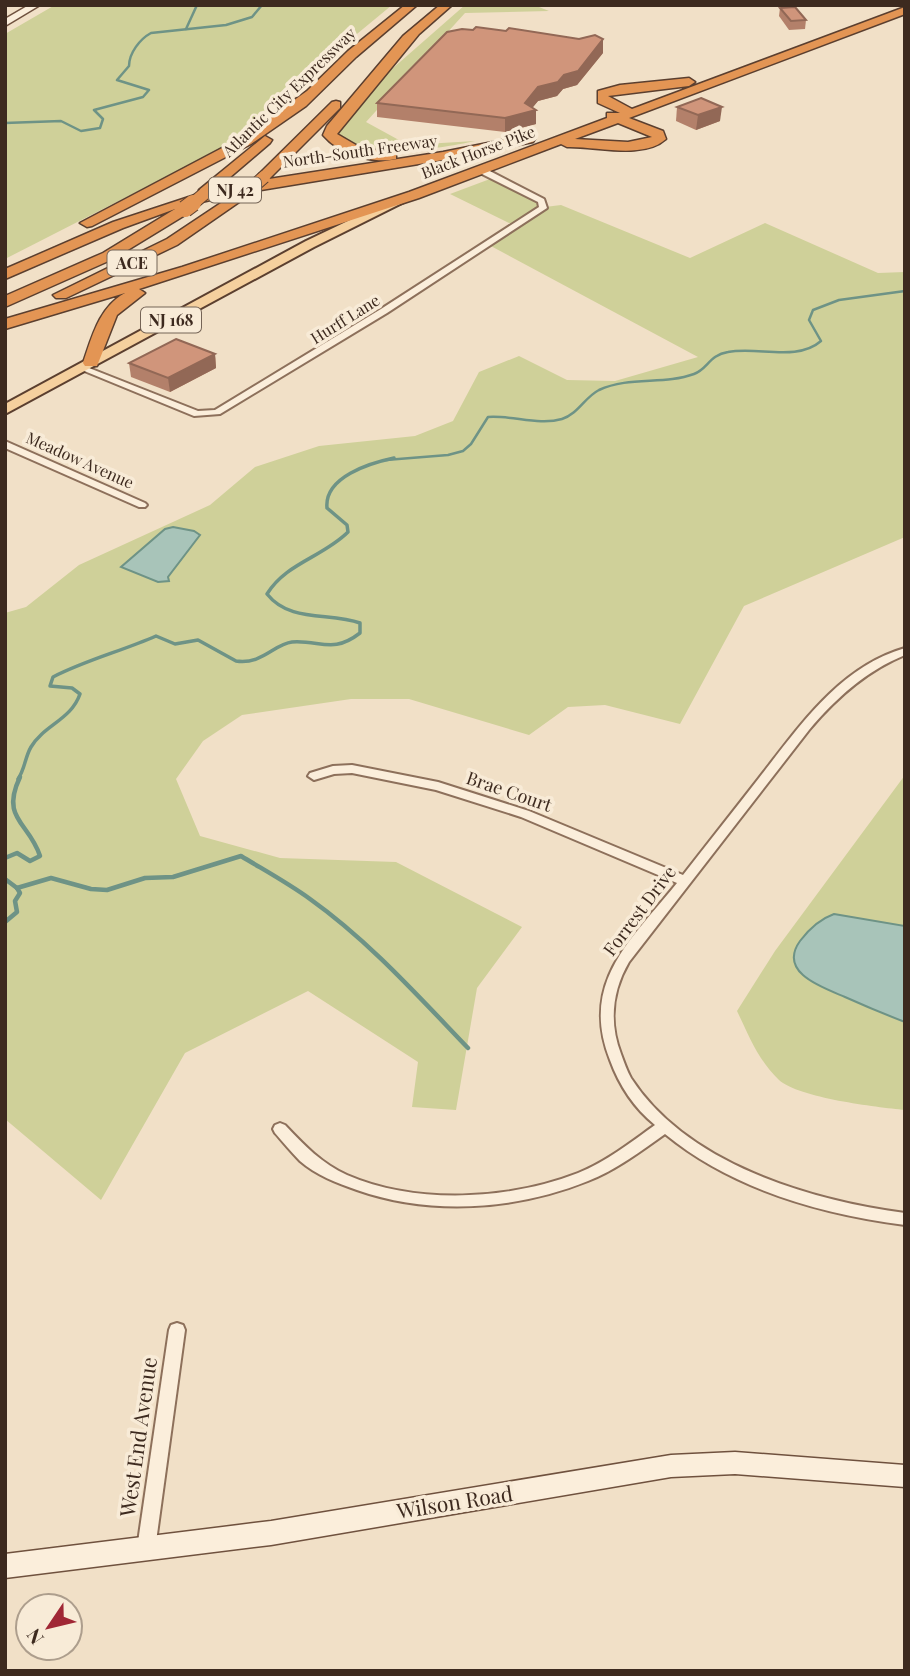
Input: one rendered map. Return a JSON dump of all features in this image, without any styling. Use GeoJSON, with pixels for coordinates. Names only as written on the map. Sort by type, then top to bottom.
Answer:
{"type":"FeatureCollection","features":[{"type":"Feature","properties":{"kind":"highway","name":"Atlantic City Expressway"},"geometry":{"type":"LineString","coordinates":[[5,302],[101,260],[185,209],[234,169],[352,54],[412,5]]}},
{"type":"Feature","properties":{"kind":"highway","name":"ACE"},"geometry":{"type":"LineString","coordinates":[[5,316],[82,286],[172,243],[248,191],[359,82],[447,5]]}},
{"type":"Feature","properties":{"kind":"highway","name":"Black Horse Pike"},"geometry":{"type":"LineString","coordinates":[[414,195],[540,148],[690,82],[897,5]]}},
{"type":"Feature","properties":{"kind":"highway","name":"Black Horse Pike"},"geometry":{"type":"LineString","coordinates":[[618,113],[905,10]]}},
{"type":"Feature","properties":{"kind":"highway"},"geometry":{"type":"LineString","coordinates":[[418,28],[339,119],[330,135],[351,150],[376,155],[408,156],[478,150]]}},
{"type":"Feature","properties":{"kind":"highway"},"geometry":{"type":"LineString","coordinates":[[540,148],[585,142],[640,145],[659,139],[658,134],[618,113],[602,100],[602,94],[620,89],[690,82]]}},
{"type":"Feature","properties":{"kind":"highway"},"geometry":{"type":"LineString","coordinates":[[5,267],[246,141],[312,94]]}},
{"type":"Feature","properties":{"kind":"highway","name":"North-South Freeway"},"geometry":{"type":"LineString","coordinates":[[5,275],[128,221],[184,202],[275,181],[478,150],[534,138],[618,113]]}},
{"type":"Feature","properties":{"kind":"highway","name":"NJ 42"},"geometry":{"type":"LineString","coordinates":[[5,324],[242,253],[414,195]]}},
{"type":"Feature","properties":{"kind":"highway"},"geometry":{"type":"LineString","coordinates":[[86,365],[113,308],[129,297],[242,253]]}},
{"type":"Feature","properties":{"kind":"main road","name":"Black Horse Pike"},"geometry":{"type":"LineString","coordinates":[[5,410],[310,244],[414,195]]}},
{"type":"Feature","properties":{"kind":"main road","name":"Black Horse Pike"},"geometry":{"type":"LineString","coordinates":[[5,395],[54,370],[86,365]]}},
{"type":"Feature","properties":{"kind":"street"},"geometry":{"type":"LineString","coordinates":[[5,23],[36,5]]}},
{"type":"Feature","properties":{"kind":"street","name":"Hurff Lane"},"geometry":{"type":"LineString","coordinates":[[86,365],[197,414],[217,412],[424,286],[543,208],[541,201],[481,170]]}},
{"type":"Feature","properties":{"kind":"street","name":"Meadow Avenue"},"geometry":{"type":"LineString","coordinates":[[5,444],[142,505]]}},
{"type":"Feature","properties":{"kind":"street","name":"Forrest Drive"},"geometry":{"type":"LineString","coordinates":[[905,651],[868,668],[833,695],[805,727],[624,959],[610,984],[607,999],[607,1030],[621,1076],[647,1109],[666,1126],[723,1165],[785,1193],[850,1212],[905,1219]]}},
{"type":"Feature","properties":{"kind":"street","name":"Brae Court"},"geometry":{"type":"LineString","coordinates":[[314,776],[333,770],[352,769],[438,786],[525,814],[685,881]]}},
{"type":"Feature","properties":{"kind":"street"},"geometry":{"type":"LineString","coordinates":[[280,1129],[305,1158],[351,1183],[384,1192],[454,1201],[485,1200],[554,1187],[607,1164],[666,1126]]}},
{"type":"Feature","properties":{"kind":"street","name":"West End Avenue"},"geometry":{"type":"LineString","coordinates":[[146,1549],[177,1330]]}},
{"type":"Feature","properties":{"kind":"street","name":"Wilson Road"},"geometry":{"type":"LineString","coordinates":[[5,1566],[271,1533],[671,1465],[735,1462],[905,1476]]}},
{"type":"Feature","properties":{"kind":"green space"},"geometry":{"type":"Polygon","coordinates":[[[55,5],[392,5],[317,67],[238,140],[5,259],[5,34],[55,5]]]}},
{"type":"Feature","properties":{"kind":"green space"},"geometry":{"type":"Polygon","coordinates":[[[465,5],[534,5],[549,11],[465,13],[366,122],[408,145],[475,141],[391,152],[359,149],[347,143],[337,131],[384,76],[465,5]]]}},
{"type":"Feature","properties":{"kind":"green space"},"geometry":{"type":"Polygon","coordinates":[[[490,179],[545,207],[561,205],[690,258],[765,223],[878,273],[905,272],[905,537],[744,606],[680,724],[605,705],[568,707],[529,735],[409,699],[351,699],[242,715],[203,741],[176,779],[200,836],[280,858],[396,862],[522,927],[477,988],[456,1110],[412,1107],[418,1062],[308,991],[185,1053],[101,1200],[5,1119],[5,613],[26,607],[79,565],[210,505],[255,467],[319,446],[415,436],[453,421],[479,372],[519,356],[567,380],[615,381],[698,357],[489,245],[517,227],[450,194],[490,179]]]}},
{"type":"Feature","properties":{"kind":"green space"},"geometry":{"type":"Polygon","coordinates":[[[905,775],[905,1110],[839,1101],[789,1086],[779,1080],[765,1064],[737,1011],[775,951],[905,775]]]}},
{"type":"Feature","properties":{"kind":"shaded area"},"geometry":{"type":"Polygon","coordinates":[[[173,527],[194,531],[200,535],[168,577],[169,581],[158,582],[121,567],[165,529],[173,527]]]}},
{"type":"Feature","properties":{"kind":"shaded area"},"geometry":{"type":"Polygon","coordinates":[[[834,914],[905,926],[905,1022],[815,984],[799,970],[794,962],[794,952],[800,941],[815,925],[834,914]]]}},
{"type":"Feature","properties":{"kind":"building"},"geometry":{"type":"Polygon","coordinates":[[[795,7],[806,20],[791,21],[780,8],[795,7]]]}},
{"type":"Feature","properties":{"kind":"building"},"geometry":{"type":"Polygon","coordinates":[[[476,27],[506,31],[509,28],[579,39],[595,35],[603,39],[578,71],[564,75],[558,82],[538,87],[525,103],[536,110],[505,118],[377,103],[447,32],[473,30],[476,27]]]}},
{"type":"Feature","properties":{"kind":"building"},"geometry":{"type":"Polygon","coordinates":[[[701,98],[722,107],[698,115],[677,107],[701,98]]]}},
{"type":"Feature","properties":{"kind":"building"},"geometry":{"type":"Polygon","coordinates":[[[176,339],[215,354],[168,378],[129,363],[176,339]]]}},
{"type":"Feature","properties":{"kind":"waterway"},"geometry":{"type":"LineString","coordinates":[[186,29],[197,5]]}},
{"type":"Feature","properties":{"kind":"waterway"},"geometry":{"type":"LineString","coordinates":[[5,123],[61,121],[81,131],[100,128],[103,119],[94,110],[143,97],[149,90],[117,80],[129,66],[136,47],[147,36],[151,33],[226,25],[252,17],[262,5]]}},
{"type":"Feature","properties":{"kind":"waterway"},"geometry":{"type":"LineString","coordinates":[[387,460],[448,455],[463,451],[471,444],[488,417],[544,421],[562,419],[568,417],[599,390],[622,383],[671,379],[694,374],[713,359],[728,352],[800,351],[821,341],[809,320],[813,310],[839,300],[905,291]]}},
{"type":"Feature","properties":{"kind":"waterway"},"geometry":{"type":"LineString","coordinates":[[387,460],[394,458]]}},
{"type":"Feature","properties":{"kind":"waterway"},"geometry":{"type":"LineString","coordinates":[[18,779],[36,739],[70,710],[80,694],[72,688],[50,686],[53,677],[78,666],[156,636],[175,644],[198,640],[236,661],[245,661],[292,642],[334,645],[360,633],[360,623],[298,613],[276,603],[267,594],[275,583],[294,567],[338,541],[348,532],[347,525],[327,508],[328,497],[333,488],[350,473],[387,460]]}},
{"type":"Feature","properties":{"kind":"waterway"},"geometry":{"type":"LineString","coordinates":[[5,858],[17,853],[30,861],[40,856],[15,811],[13,802],[20,777]]}},
{"type":"Feature","properties":{"kind":"waterway"},"geometry":{"type":"LineString","coordinates":[[17,888],[51,878],[91,889],[107,890],[145,878],[173,877],[241,856],[302,893],[332,915],[392,970],[468,1048]]}},
{"type":"Feature","properties":{"kind":"waterway"},"geometry":{"type":"LineString","coordinates":[[5,879],[17,888]]}},
{"type":"Feature","properties":{"kind":"waterway"},"geometry":{"type":"LineString","coordinates":[[5,922],[17,912],[15,901],[20,893],[17,888]]}}]}
